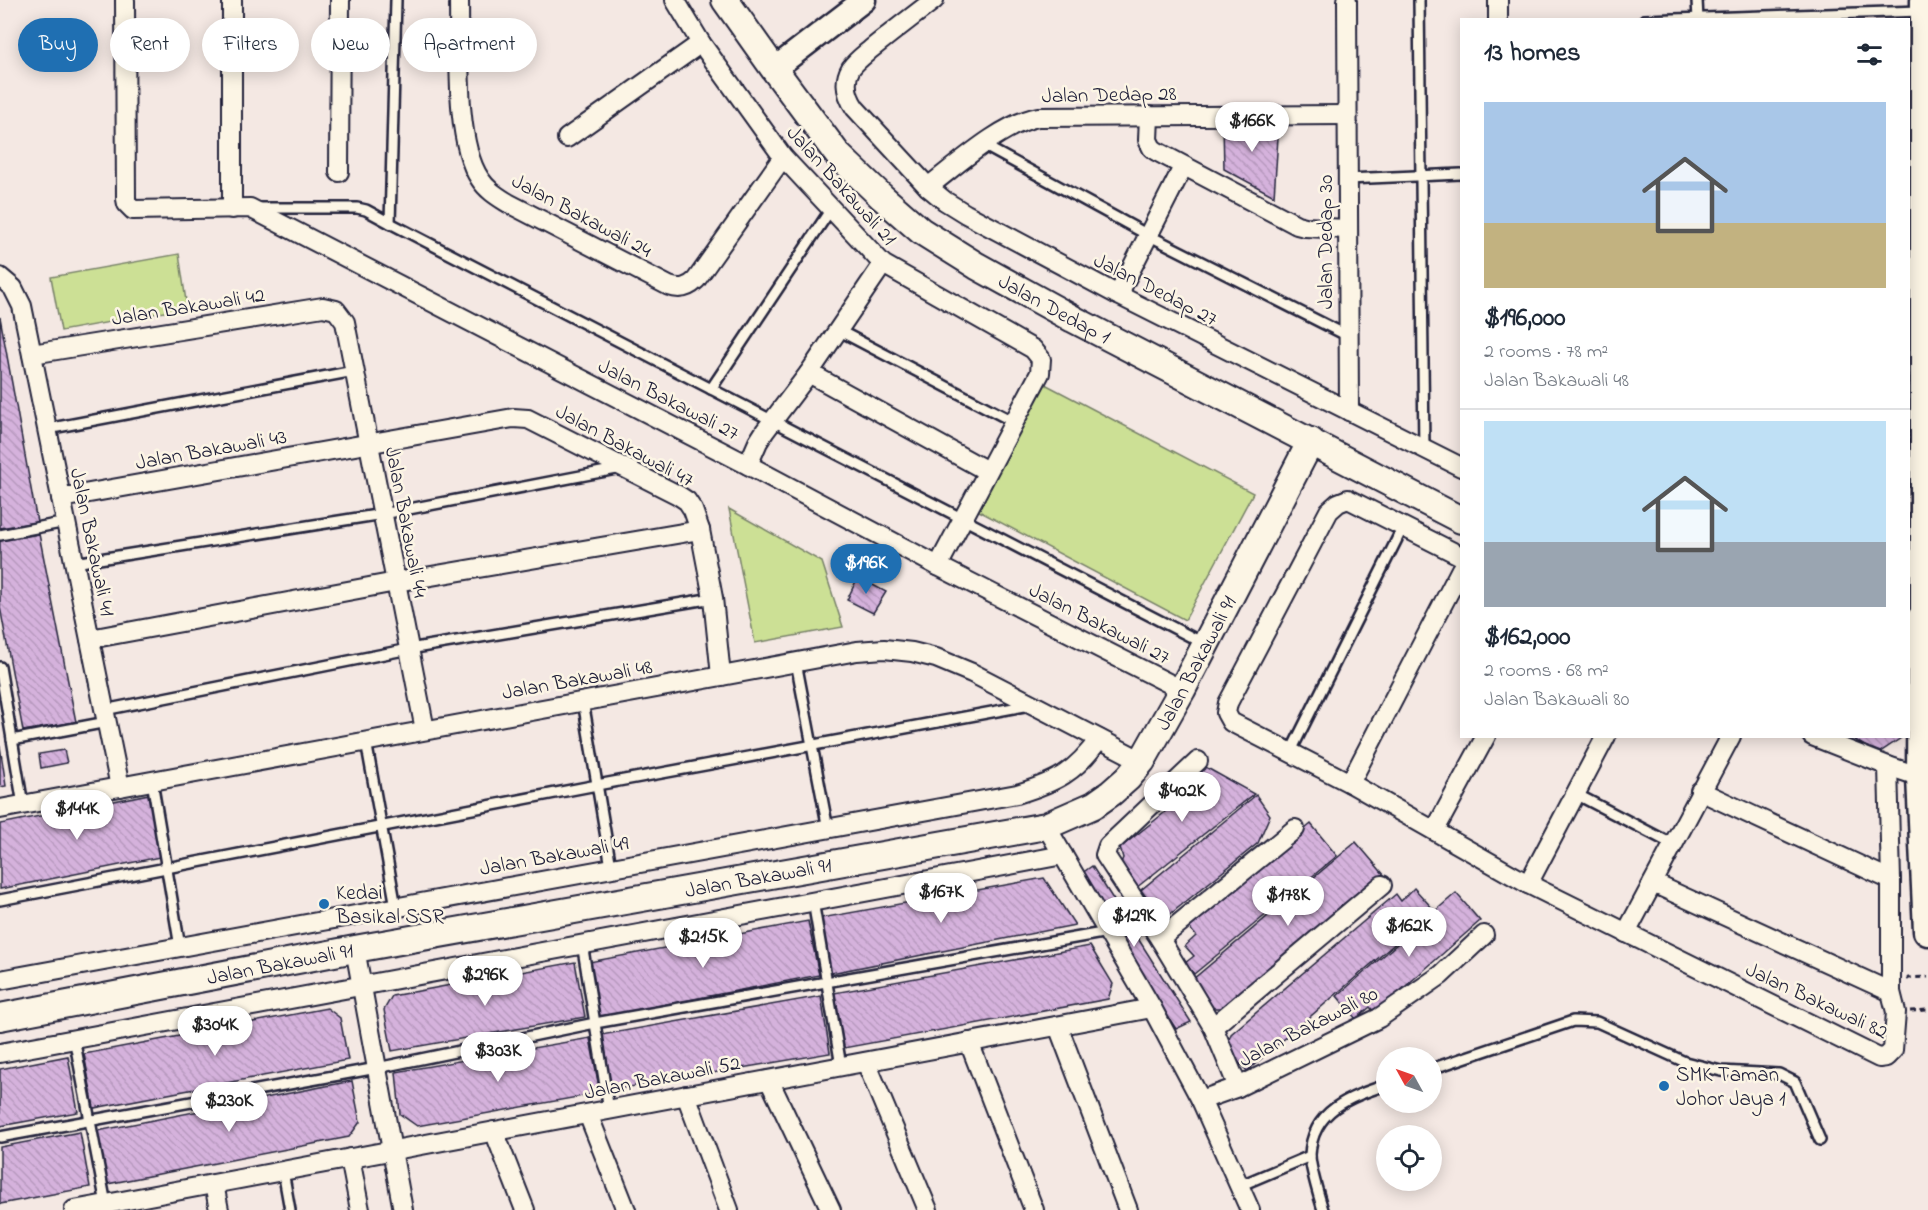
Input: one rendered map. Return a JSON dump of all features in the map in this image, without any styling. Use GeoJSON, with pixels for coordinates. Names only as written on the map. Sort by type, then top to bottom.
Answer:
{"type":"FeatureCollection","features":[{"type":"Feature","properties":{"kind":"main road","name":"Jalan Dedap 1"},"geometry":{"type":"LineString","coordinates":[[725,0],[838,154],[921,231],[977,266],[1073,319],[1460,519]]}},
{"type":"Feature","properties":{"kind":"main road","name":"Jalan Bakawali 91"},"geometry":{"type":"LineString","coordinates":[[0,1017],[355,949],[1047,826],[1094,804],[1111,793],[1142,761],[1206,645],[1311,441]]}},
{"type":"Feature","properties":{"kind":"main road"},"geometry":{"type":"LineString","coordinates":[[1919,618],[1921,777],[1928,931]]}},
{"type":"Feature","properties":{"kind":"street","name":"Jalan Bakawali 27"},"geometry":{"type":"LineString","coordinates":[[125,0],[126,199],[130,207],[138,210],[241,209],[748,465],[938,566],[1182,690]]}},
{"type":"Feature","properties":{"kind":"street"},"geometry":{"type":"LineString","coordinates":[[232,0],[241,209]]}},
{"type":"Feature","properties":{"kind":"street"},"geometry":{"type":"LineString","coordinates":[[339,172],[340,0]]}},
{"type":"Feature","properties":{"kind":"street","name":"Jalan Bakawali 24"},"geometry":{"type":"LineString","coordinates":[[459,0],[462,113],[468,152],[484,184],[493,194],[508,203],[669,286],[681,289],[696,280],[783,157]]}},
{"type":"Feature","properties":{"kind":"street","name":"Jalan Bakawali 21"},"geometry":{"type":"LineString","coordinates":[[675,0],[701,43],[783,157],[883,264],[1028,345],[1038,353],[1042,366],[1040,373],[1014,422]]}},
{"type":"Feature","properties":{"kind":"street"},"geometry":{"type":"LineString","coordinates":[[774,69],[864,0]]}},
{"type":"Feature","properties":{"kind":"street","name":"Jalan Dedap 27"},"geometry":{"type":"LineString","coordinates":[[934,0],[887,35],[851,68],[846,89],[849,99],[859,112],[928,187],[945,201],[986,226],[1460,467]]}},
{"type":"Feature","properties":{"kind":"street","name":"Jalan Dedap 30"},"geometry":{"type":"LineString","coordinates":[[1347,0],[1349,411]]}},
{"type":"Feature","properties":{"kind":"street"},"geometry":{"type":"LineString","coordinates":[[1498,0],[1498,18]]}},
{"type":"Feature","properties":{"kind":"street"},"geometry":{"type":"LineString","coordinates":[[1919,618],[1921,160],[1919,93],[1924,7]]}},
{"type":"Feature","properties":{"kind":"street"},"geometry":{"type":"LineString","coordinates":[[567,138],[701,43]]}},
{"type":"Feature","properties":{"kind":"street"},"geometry":{"type":"LineString","coordinates":[[1149,116],[1149,144],[1155,151],[1183,167],[1297,225],[1347,229]]}},
{"type":"Feature","properties":{"kind":"street","name":"Jalan Dedap 28"},"geometry":{"type":"LineString","coordinates":[[928,187],[983,145],[1019,122],[1038,117],[1347,116]]}},
{"type":"Feature","properties":{"kind":"street"},"geometry":{"type":"LineString","coordinates":[[1118,295],[1183,167]]}},
{"type":"Feature","properties":{"kind":"street"},"geometry":{"type":"LineString","coordinates":[[748,465],[758,442],[809,373],[883,264]]}},
{"type":"Feature","properties":{"kind":"street","name":"Jalan Bakawali 41"},"geometry":{"type":"LineString","coordinates":[[0,277],[13,288],[22,306],[120,787]]}},
{"type":"Feature","properties":{"kind":"street","name":"Jalan Bakawali 42"},"geometry":{"type":"LineString","coordinates":[[32,354],[323,307],[336,310],[345,322]]}},
{"type":"Feature","properties":{"kind":"street","name":"Jalan Bakawali 44"},"geometry":{"type":"LineString","coordinates":[[345,322],[425,730]]}},
{"type":"Feature","properties":{"kind":"street"},"geometry":{"type":"LineString","coordinates":[[809,373],[987,471]]}},
{"type":"Feature","properties":{"kind":"street","name":"Jalan Bakawali 47"},"geometry":{"type":"LineString","coordinates":[[369,443],[523,418],[625,467],[682,498],[693,510],[700,530],[713,598],[721,676]]}},
{"type":"Feature","properties":{"kind":"street"},"geometry":{"type":"LineString","coordinates":[[938,566],[1014,422]]}},
{"type":"Feature","properties":{"kind":"street","name":"Jalan Bakawali 43"},"geometry":{"type":"LineString","coordinates":[[61,498],[369,443]]}},
{"type":"Feature","properties":{"kind":"street"},"geometry":{"type":"LineString","coordinates":[[1460,556],[1348,499],[1338,503],[1329,511],[1228,703],[1226,713],[1231,722],[1350,783],[1528,884],[1626,933],[1730,738]]}},
{"type":"Feature","properties":{"kind":"street"},"geometry":{"type":"LineString","coordinates":[[90,639],[396,582],[700,530]]}},
{"type":"Feature","properties":{"kind":"street"},"geometry":{"type":"LineString","coordinates":[[1350,783],[1460,571]]}},
{"type":"Feature","properties":{"kind":"street","name":"Jalan Bakawali 48"},"geometry":{"type":"LineString","coordinates":[[0,809],[857,651],[912,652],[936,658],[972,673],[1142,761]]}},
{"type":"Feature","properties":{"kind":"street"},"geometry":{"type":"LineString","coordinates":[[1435,830],[1485,738]]}},
{"type":"Feature","properties":{"kind":"street"},"geometry":{"type":"LineString","coordinates":[[1528,884],[1605,738]]}},
{"type":"Feature","properties":{"kind":"street"},"geometry":{"type":"LineString","coordinates":[[1817,738],[1921,777]]}},
{"type":"Feature","properties":{"kind":"street","name":"Jalan Bakawali 49"},"geometry":{"type":"LineString","coordinates":[[0,980],[1017,794],[1048,785],[1066,775],[1080,763],[1099,739]]}},
{"type":"Feature","properties":{"kind":"street"},"geometry":{"type":"LineString","coordinates":[[1198,761],[1106,850],[1107,860],[1160,939],[1213,1027],[1238,1087]]}},
{"type":"Feature","properties":{"kind":"street","name":"Jalan Bakawali 82"},"geometry":{"type":"LineString","coordinates":[[1626,933],[1879,1058],[1886,1057],[1893,1050],[1896,1012],[1891,992],[1888,766]]}},
{"type":"Feature","properties":{"kind":"street"},"geometry":{"type":"LineString","coordinates":[[1700,791],[1891,880]]}},
{"type":"Feature","properties":{"kind":"street"},"geometry":{"type":"LineString","coordinates":[[1047,826],[1152,1008],[1201,1100],[1250,1210]]}},
{"type":"Feature","properties":{"kind":"street"},"geometry":{"type":"LineString","coordinates":[[1160,939],[1295,828]]}},
{"type":"Feature","properties":{"kind":"street"},"geometry":{"type":"LineString","coordinates":[[0,1053],[1063,855]]}},
{"type":"Feature","properties":{"kind":"street"},"geometry":{"type":"LineString","coordinates":[[1653,883],[1891,992]]}},
{"type":"Feature","properties":{"kind":"street"},"geometry":{"type":"LineString","coordinates":[[1213,1027],[1382,885]]}},
{"type":"Feature","properties":{"kind":"street","name":"Jalan Bakawali 80"},"geometry":{"type":"LineString","coordinates":[[1201,1100],[1238,1087],[1379,1018],[1441,975],[1484,935]]}},
{"type":"Feature","properties":{"kind":"street"},"geometry":{"type":"LineString","coordinates":[[355,949],[403,1210]]}},
{"type":"Feature","properties":{"kind":"street","name":"Jalan Bakawali 52"},"geometry":{"type":"LineString","coordinates":[[74,1210],[106,1204],[142,1204],[214,1184],[1152,1008]]}},
{"type":"Feature","properties":{"kind":"street"},"geometry":{"type":"LineString","coordinates":[[1058,1026],[1128,1210]]}},
{"type":"Feature","properties":{"kind":"street"},"geometry":{"type":"LineString","coordinates":[[969,1042],[1034,1210]]}},
{"type":"Feature","properties":{"kind":"street"},"geometry":{"type":"LineString","coordinates":[[866,1062],[928,1210]]}},
{"type":"Feature","properties":{"kind":"street"},"geometry":{"type":"LineString","coordinates":[[769,1080],[831,1210]]}},
{"type":"Feature","properties":{"kind":"street"},"geometry":{"type":"LineString","coordinates":[[686,1095],[729,1210]]}},
{"type":"Feature","properties":{"kind":"street"},"geometry":{"type":"LineString","coordinates":[[588,1114],[626,1210]]}},
{"type":"Feature","properties":{"kind":"street"},"geometry":{"type":"LineString","coordinates":[[494,1131],[525,1210]]}},
{"type":"Feature","properties":{"kind":"street"},"geometry":{"type":"LineString","coordinates":[[350,1158],[360,1210]]}},
{"type":"Feature","properties":{"kind":"street"},"geometry":{"type":"LineString","coordinates":[[214,1184],[219,1210]]}},
{"type":"Feature","properties":{"kind":"lane"},"geometry":{"type":"LineString","coordinates":[[390,223],[396,0]]}},
{"type":"Feature","properties":{"kind":"lane"},"geometry":{"type":"LineString","coordinates":[[1419,0],[1424,450]]}},
{"type":"Feature","properties":{"kind":"lane"},"geometry":{"type":"LineString","coordinates":[[1697,0],[1698,18]]}},
{"type":"Feature","properties":{"kind":"lane"},"geometry":{"type":"LineString","coordinates":[[1717,18],[1924,7]]}},
{"type":"Feature","properties":{"kind":"lane"},"geometry":{"type":"LineString","coordinates":[[983,145],[1148,234],[1348,336]]}},
{"type":"Feature","properties":{"kind":"lane"},"geometry":{"type":"LineString","coordinates":[[1347,179],[1460,174]]}},
{"type":"Feature","properties":{"kind":"lane"},"geometry":{"type":"LineString","coordinates":[[241,209],[357,208],[366,210],[1206,645]]}},
{"type":"Feature","properties":{"kind":"lane"},"geometry":{"type":"LineString","coordinates":[[711,389],[831,209]]}},
{"type":"Feature","properties":{"kind":"lane"},"geometry":{"type":"LineString","coordinates":[[838,330],[1014,422]]}},
{"type":"Feature","properties":{"kind":"lane"},"geometry":{"type":"LineString","coordinates":[[47,429],[354,371]]}},
{"type":"Feature","properties":{"kind":"lane"},"geometry":{"type":"LineString","coordinates":[[74,563],[382,514],[625,467]]}},
{"type":"Feature","properties":{"kind":"lane"},"geometry":{"type":"LineString","coordinates":[[0,535],[66,522]]}},
{"type":"Feature","properties":{"kind":"lane"},"geometry":{"type":"LineString","coordinates":[[1290,753],[1403,527]]}},
{"type":"Feature","properties":{"kind":"lane"},"geometry":{"type":"LineString","coordinates":[[12,740],[106,716],[409,649],[713,598]]}},
{"type":"Feature","properties":{"kind":"lane"},"geometry":{"type":"LineString","coordinates":[[796,662],[828,829]]}},
{"type":"Feature","properties":{"kind":"lane"},"geometry":{"type":"LineString","coordinates":[[0,667],[23,805]]}},
{"type":"Feature","properties":{"kind":"lane"},"geometry":{"type":"LineString","coordinates":[[583,701],[611,867]]}},
{"type":"Feature","properties":{"kind":"lane"},"geometry":{"type":"LineString","coordinates":[[0,900],[1032,704]]}},
{"type":"Feature","properties":{"kind":"lane"},"geometry":{"type":"LineString","coordinates":[[366,741],[396,907]]}},
{"type":"Feature","properties":{"kind":"lane"},"geometry":{"type":"LineString","coordinates":[[152,781],[180,947]]}},
{"type":"Feature","properties":{"kind":"lane"},"geometry":{"type":"LineString","coordinates":[[1576,794],[1672,844]]}},
{"type":"Feature","properties":{"kind":"lane"},"geometry":{"type":"LineString","coordinates":[[813,901],[841,1066]]}},
{"type":"Feature","properties":{"kind":"lane"},"geometry":{"type":"LineString","coordinates":[[0,1137],[377,1068],[595,1023],[1108,932]]}},
{"type":"Feature","properties":{"kind":"lane"},"geometry":{"type":"LineString","coordinates":[[582,944],[609,1110]]}},
{"type":"Feature","properties":{"kind":"lane"},"geometry":{"type":"LineString","coordinates":[[1442,1065],[1573,1021],[1597,1022],[1685,1062],[1721,1071],[1779,1074],[1795,1082],[1820,1140]]}},
{"type":"Feature","properties":{"kind":"lane"},"geometry":{"type":"LineString","coordinates":[[74,1038],[106,1204]]}},
{"type":"Feature","properties":{"kind":"lane"},"geometry":{"type":"LineString","coordinates":[[1323,1210],[1310,1156],[1316,1133],[1326,1115],[1345,1100],[1376,1089]]}},
{"type":"Feature","properties":{"kind":"lane"},"geometry":{"type":"LineString","coordinates":[[1239,1185],[1310,1156]]}},
{"type":"Feature","properties":{"kind":"lane"},"geometry":{"type":"LineString","coordinates":[[283,1171],[290,1210]]}},
{"type":"Feature","properties":{"kind":"path"},"geometry":{"type":"LineString","coordinates":[[1908,978],[1928,977]]}},
{"type":"Feature","properties":{"kind":"green space"},"geometry":{"type":"Polygon","coordinates":[[[179,254],[187,308],[61,331],[51,277],[179,254]]]}},
{"type":"Feature","properties":{"kind":"green space"},"geometry":{"type":"Polygon","coordinates":[[[1043,383],[1253,493],[1185,620],[975,509],[1043,383]]]}},
{"type":"Feature","properties":{"kind":"green space"},"geometry":{"type":"Polygon","coordinates":[[[729,509],[822,562],[843,627],[755,643],[729,509]]]}},
{"type":"Feature","properties":{"kind":"building"},"geometry":{"type":"Polygon","coordinates":[[[1279,123],[1274,196],[1224,169],[1223,124],[1279,123]]]}},
{"type":"Feature","properties":{"kind":"building"},"geometry":{"type":"Polygon","coordinates":[[[0,317],[37,522],[0,528],[0,317]]]}},
{"type":"Feature","properties":{"kind":"building"},"geometry":{"type":"Polygon","coordinates":[[[39,534],[76,722],[23,731],[0,607],[0,541],[39,534]]]}},
{"type":"Feature","properties":{"kind":"building"},"geometry":{"type":"Polygon","coordinates":[[[858,577],[886,592],[873,613],[847,600],[858,577]]]}},
{"type":"Feature","properties":{"kind":"building"},"geometry":{"type":"Polygon","coordinates":[[[1852,738],[1901,738],[1877,754],[1852,738]]]}},
{"type":"Feature","properties":{"kind":"building"},"geometry":{"type":"Polygon","coordinates":[[[0,746],[6,786],[0,787],[0,746]]]}},
{"type":"Feature","properties":{"kind":"building"},"geometry":{"type":"Polygon","coordinates":[[[64,750],[67,763],[41,768],[39,754],[64,750]]]}},
{"type":"Feature","properties":{"kind":"building"},"geometry":{"type":"Polygon","coordinates":[[[1200,764],[1254,794],[1136,888],[1120,865],[1123,858],[1120,848],[1164,813],[1200,764]]]}},
{"type":"Feature","properties":{"kind":"building"},"geometry":{"type":"Polygon","coordinates":[[[149,794],[160,857],[0,889],[0,824],[149,794]]]}},
{"type":"Feature","properties":{"kind":"building"},"geometry":{"type":"Polygon","coordinates":[[[1256,795],[1270,815],[1258,843],[1163,920],[1141,890],[1256,795]]]}},
{"type":"Feature","properties":{"kind":"building"},"geometry":{"type":"Polygon","coordinates":[[[1311,824],[1337,856],[1194,974],[1185,963],[1194,956],[1185,946],[1196,936],[1188,926],[1311,824]]]}},
{"type":"Feature","properties":{"kind":"building"},"geometry":{"type":"Polygon","coordinates":[[[1356,842],[1385,876],[1223,1008],[1208,1008],[1192,980],[1356,842]]]}},
{"type":"Feature","properties":{"kind":"building"},"geometry":{"type":"Polygon","coordinates":[[[1092,866],[1191,1022],[1176,1029],[1078,876],[1092,866]]]}},
{"type":"Feature","properties":{"kind":"building"},"geometry":{"type":"Polygon","coordinates":[[[1044,878],[1075,925],[831,973],[821,918],[1044,878]]]}},
{"type":"Feature","properties":{"kind":"building"},"geometry":{"type":"Polygon","coordinates":[[[1414,888],[1434,910],[1247,1071],[1226,1048],[1231,1034],[1396,894],[1401,901],[1414,888]]]}},
{"type":"Feature","properties":{"kind":"building"},"geometry":{"type":"Polygon","coordinates":[[[1456,893],[1480,921],[1375,1013],[1370,1007],[1356,1019],[1337,996],[1456,893]]]}},
{"type":"Feature","properties":{"kind":"building"},"geometry":{"type":"Polygon","coordinates":[[[808,921],[819,975],[599,1017],[589,962],[808,921]]]}},
{"type":"Feature","properties":{"kind":"building"},"geometry":{"type":"Polygon","coordinates":[[[1090,946],[1113,984],[1108,999],[844,1048],[834,993],[1090,946]]]}},
{"type":"Feature","properties":{"kind":"building"},"geometry":{"type":"Polygon","coordinates":[[[575,962],[585,1017],[392,1051],[384,1010],[392,996],[575,962]]]}},
{"type":"Feature","properties":{"kind":"building"},"geometry":{"type":"Polygon","coordinates":[[[821,996],[830,1053],[612,1090],[601,1035],[821,996]]]}},
{"type":"Feature","properties":{"kind":"building"},"geometry":{"type":"Polygon","coordinates":[[[327,1008],[340,1018],[348,1060],[94,1108],[84,1054],[327,1008]]]}},
{"type":"Feature","properties":{"kind":"building"},"geometry":{"type":"Polygon","coordinates":[[[590,1038],[600,1093],[417,1126],[400,1114],[396,1072],[590,1038]]]}},
{"type":"Feature","properties":{"kind":"building"},"geometry":{"type":"Polygon","coordinates":[[[68,1056],[78,1112],[0,1126],[0,1069],[68,1056]]]}},
{"type":"Feature","properties":{"kind":"building"},"geometry":{"type":"Polygon","coordinates":[[[352,1081],[360,1122],[349,1137],[107,1184],[97,1131],[352,1081]]]}},
{"type":"Feature","properties":{"kind":"building"},"geometry":{"type":"Polygon","coordinates":[[[80,1132],[90,1187],[0,1204],[0,1147],[80,1132]]]}},
{"type":"Feature","properties":{"kind":"place","name":"Kedai Basikal SSR"},"geometry":{"type":"Point","coordinates":[324,904]}},
{"type":"Feature","properties":{"kind":"place","name":"SMK Taman Johor Jaya 1"},"geometry":{"type":"Point","coordinates":[1664,1086]}}]}
